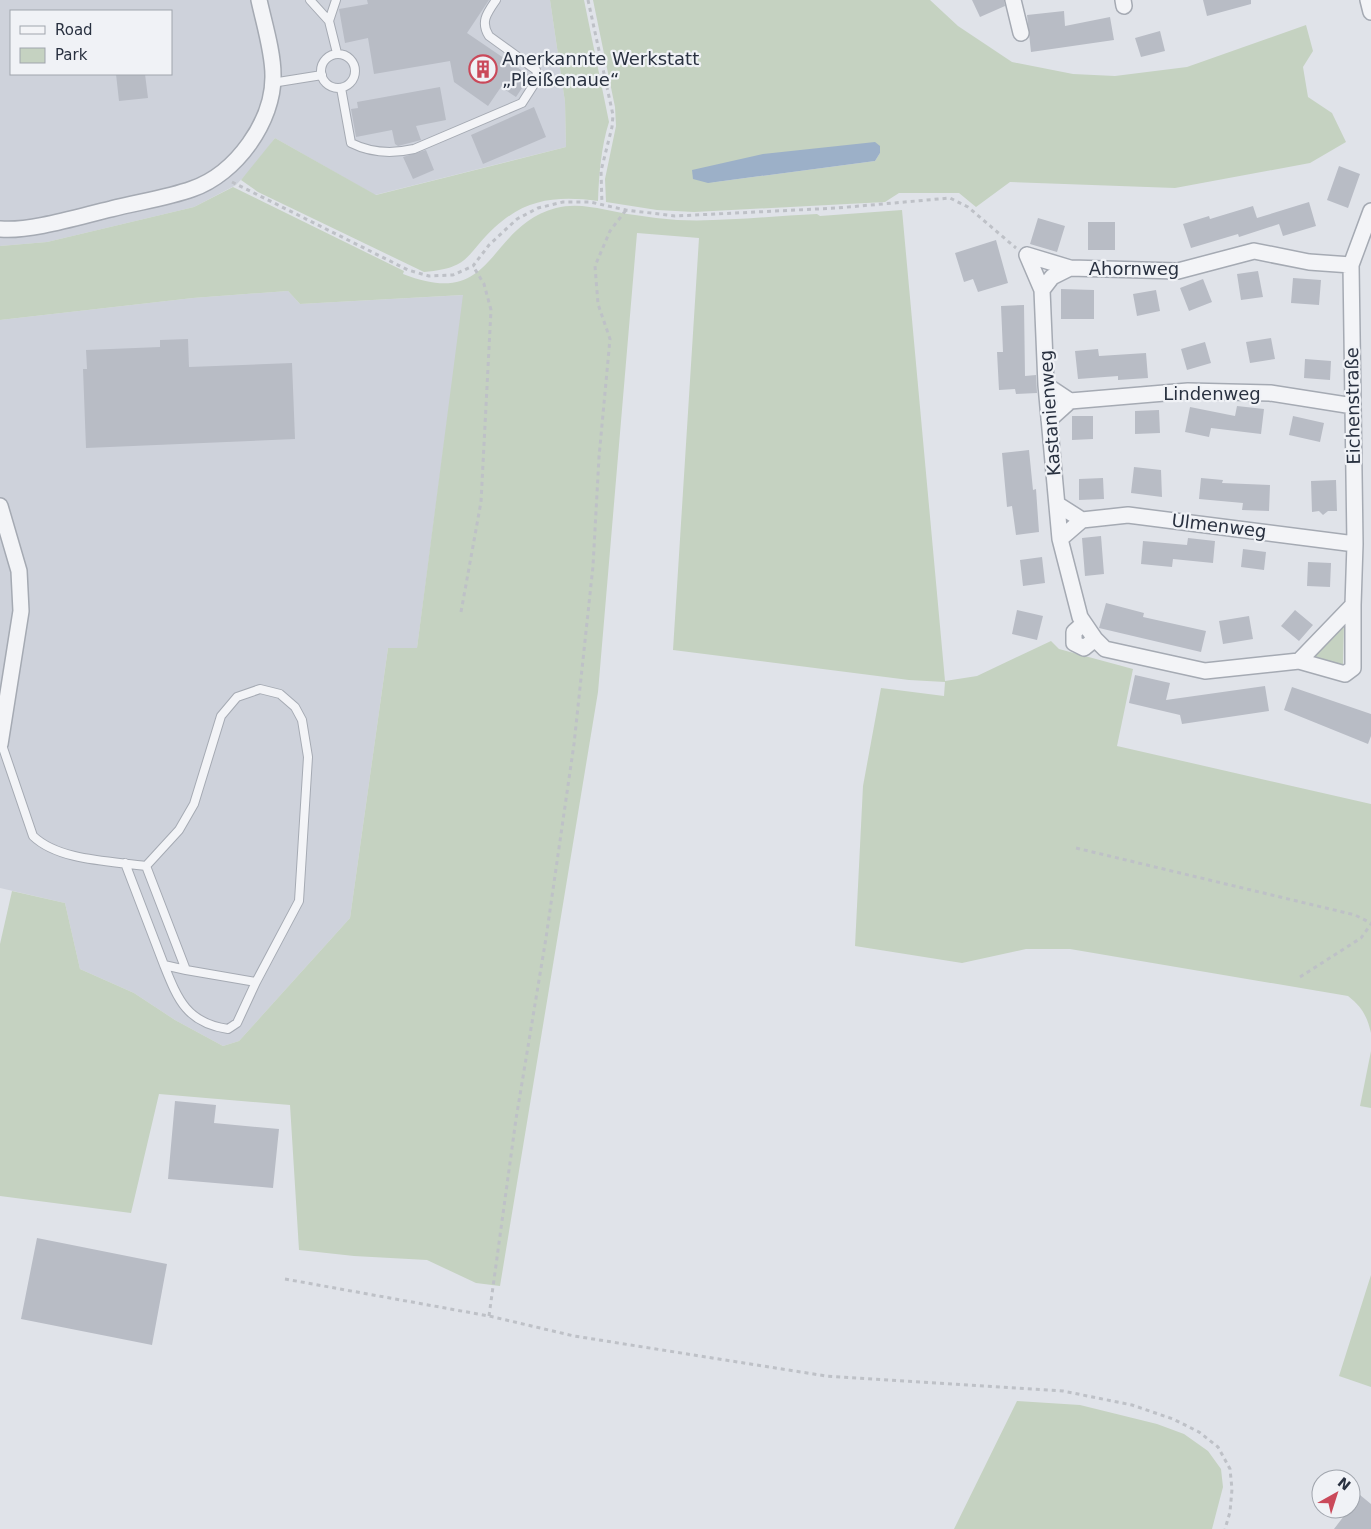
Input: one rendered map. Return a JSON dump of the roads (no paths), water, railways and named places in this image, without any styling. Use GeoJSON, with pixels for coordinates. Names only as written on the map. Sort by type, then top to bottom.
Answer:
{"type":"FeatureCollection","features":[{"type":"Feature","properties":{"kind":"street"},"geometry":{"type":"LineString","coordinates":[[0,229],[12,230],[194,189],[231,165],[255,137],[269,102],[273,74],[260,0]]}},
{"type":"Feature","properties":{"kind":"street"},"geometry":{"type":"LineString","coordinates":[[1013,0],[1021,34]]}},
{"type":"Feature","properties":{"kind":"street"},"geometry":{"type":"LineString","coordinates":[[1368,0],[1371,12]]}},
{"type":"Feature","properties":{"kind":"street","name":"Eichenstraße"},"geometry":{"type":"LineString","coordinates":[[1299,661],[1344,674],[1352,668],[1352,605],[1355,544],[1351,266],[1371,211]]}},
{"type":"Feature","properties":{"kind":"street","name":"Ahornweg"},"geometry":{"type":"LineString","coordinates":[[1042,290],[1052,277],[1070,268],[1178,271],[1254,251],[1308,262],[1351,266]]}},
{"type":"Feature","properties":{"kind":"street","name":"Kastanienweg"},"geometry":{"type":"LineString","coordinates":[[1070,268],[1027,255],[1042,290],[1046,385],[1060,539],[1082,620],[1095,639],[1105,649],[1205,671],[1299,661]]}},
{"type":"Feature","properties":{"kind":"street"},"geometry":{"type":"LineString","coordinates":[[1046,385],[1070,401],[1049,420]]}},
{"type":"Feature","properties":{"kind":"street","name":"Lindenweg"},"geometry":{"type":"LineString","coordinates":[[1070,401],[1188,391],[1270,393],[1353,406]]}},
{"type":"Feature","properties":{"kind":"street"},"geometry":{"type":"LineString","coordinates":[[1057,504],[1082,520],[1060,539]]}},
{"type":"Feature","properties":{"kind":"street"},"geometry":{"type":"LineString","coordinates":[[0,506],[20,571],[21,611],[0,742]]}},
{"type":"Feature","properties":{"kind":"street","name":"Ulmenweg"},"geometry":{"type":"LineString","coordinates":[[1082,520],[1128,515],[1355,544]]}},
{"type":"Feature","properties":{"kind":"street"},"geometry":{"type":"LineString","coordinates":[[1299,661],[1352,605]]}},
{"type":"Feature","properties":{"kind":"lane"},"geometry":{"type":"LineString","coordinates":[[310,0],[329,21],[337,54]]}},
{"type":"Feature","properties":{"kind":"lane"},"geometry":{"type":"LineString","coordinates":[[329,21],[336,0]]}},
{"type":"Feature","properties":{"kind":"lane"},"geometry":{"type":"LineString","coordinates":[[341,88],[351,143],[364,150],[395,153],[414,149],[522,103],[538,78],[536,70],[489,36],[485,29],[484,17],[496,0]]}},
{"type":"Feature","properties":{"kind":"lane"},"geometry":{"type":"LineString","coordinates":[[337,54],[350,58],[355,70],[351,82],[341,88],[330,86],[322,75],[322,65],[325,59],[337,54]]}},
{"type":"Feature","properties":{"kind":"lane"},"geometry":{"type":"LineString","coordinates":[[272,83],[322,75]]}},
{"type":"Feature","properties":{"kind":"lane"},"geometry":{"type":"LineString","coordinates":[[125,863],[178,1000],[192,1015],[210,1026],[228,1029],[237,1023],[256,982],[299,901],[308,757],[302,720],[295,707],[280,694],[260,689],[237,697],[221,716],[194,804],[179,830],[146,866]]}},
{"type":"Feature","properties":{"kind":"lane"},"geometry":{"type":"LineString","coordinates":[[0,742],[33,836],[43,845],[60,853],[146,866]]}},
{"type":"Feature","properties":{"kind":"lane"},"geometry":{"type":"LineString","coordinates":[[146,866],[186,970]]}},
{"type":"Feature","properties":{"kind":"lane"},"geometry":{"type":"LineString","coordinates":[[164,965],[256,982]]}},
{"type":"Feature","properties":{"kind":"water"},"geometry":{"type":"Polygon","coordinates":[[[875,142],[880,146],[880,153],[875,161],[708,183],[693,179],[692,170],[763,154],[875,142]]]}},
{"type":"Feature","properties":{"kind":"place","name":"Anerkannte Werkstatt „Pleißenaue“"},"geometry":{"type":"Point","coordinates":[483,69]}}]}
